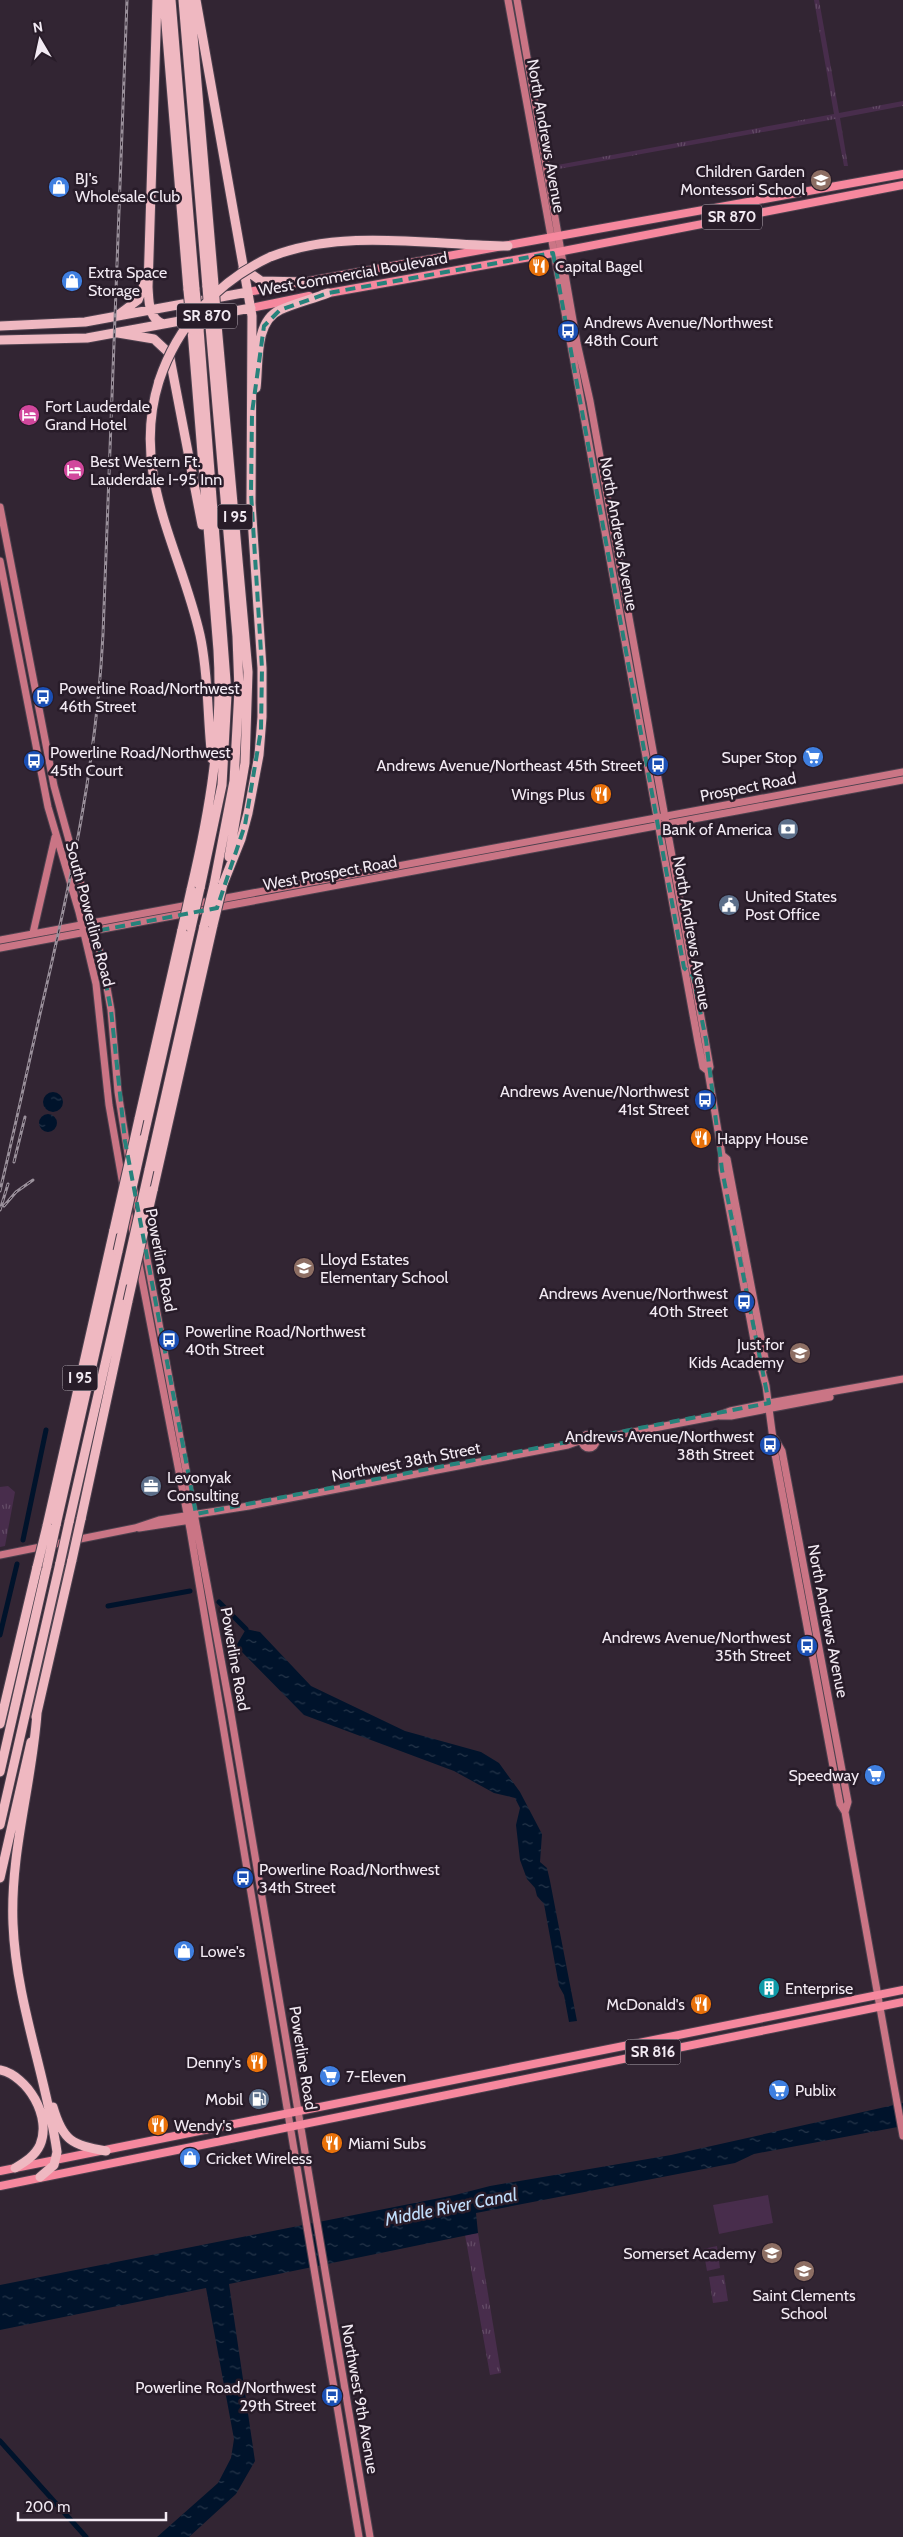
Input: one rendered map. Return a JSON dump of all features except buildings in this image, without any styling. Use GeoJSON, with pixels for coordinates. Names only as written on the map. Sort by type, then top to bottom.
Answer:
{"type":"FeatureCollection","features":[{"type":"Feature","properties":{"kind":"highway"},"geometry":{"type":"LineString","coordinates":[[157,0],[148,270],[150,311],[154,318],[163,324]]}},
{"type":"Feature","properties":{"kind":"highway","name":"I 95"},"geometry":{"type":"LineString","coordinates":[[164,0],[192,289],[220,686],[218,739],[214,775],[196,889]]}},
{"type":"Feature","properties":{"kind":"highway"},"geometry":{"type":"LineString","coordinates":[[171,0],[192,289]]}},
{"type":"Feature","properties":{"kind":"highway"},"geometry":{"type":"LineString","coordinates":[[183,0],[210,286]]}},
{"type":"Feature","properties":{"kind":"highway","name":"I 95"},"geometry":{"type":"LineString","coordinates":[[0,1878],[81,1520],[153,1190],[208,925],[243,781],[248,690],[246,636],[213,326],[190,0]]}},
{"type":"Feature","properties":{"kind":"highway"},"geometry":{"type":"LineString","coordinates":[[196,0],[251,308],[251,503],[262,668],[261,724],[255,780],[245,825],[218,885]]}},
{"type":"Feature","properties":{"kind":"highway"},"geometry":{"type":"LineString","coordinates":[[214,775],[210,740],[208,688],[202,645],[158,503],[150,467],[150,422],[158,381],[174,345],[207,300],[236,276],[270,257],[300,246],[344,240],[508,246]]}},
{"type":"Feature","properties":{"kind":"highway"},"geometry":{"type":"LineString","coordinates":[[243,267],[261,281],[306,282]]}},
{"type":"Feature","properties":{"kind":"highway"},"geometry":{"type":"LineString","coordinates":[[115,317],[138,300],[148,270]]}},
{"type":"Feature","properties":{"kind":"highway","name":"West Commercial Boulevard"},"geometry":{"type":"LineString","coordinates":[[0,326],[64,324],[150,311],[248,292]]}},
{"type":"Feature","properties":{"kind":"highway"},"geometry":{"type":"LineString","coordinates":[[252,413],[264,326],[271,316],[280,310],[328,293]]}},
{"type":"Feature","properties":{"kind":"highway","name":"West Commercial Boulevard"},"geometry":{"type":"LineString","coordinates":[[0,340],[64,340],[118,333],[251,308]]}},
{"type":"Feature","properties":{"kind":"highway"},"geometry":{"type":"LineString","coordinates":[[52,1525],[118,1251],[187,929],[222,785],[227,694],[195,329]]}},
{"type":"Feature","properties":{"kind":"highway"},"geometry":{"type":"LineString","coordinates":[[118,333],[151,338],[161,343],[169,353],[210,560]]}},
{"type":"Feature","properties":{"kind":"highway"},"geometry":{"type":"LineString","coordinates":[[0,1824],[149,1170],[208,925]]}},
{"type":"Feature","properties":{"kind":"highway","name":"I 95"},"geometry":{"type":"LineString","coordinates":[[0,1724],[52,1525],[139,1118],[187,929]]}},
{"type":"Feature","properties":{"kind":"highway"},"geometry":{"type":"LineString","coordinates":[[0,1772],[42,1566]]}},
{"type":"Feature","properties":{"kind":"highway"},"geometry":{"type":"LineString","coordinates":[[37,1713],[34,1757],[18,1837],[13,1917],[20,1990],[56,2148],[56,2160],[40,2177]]}},
{"type":"Feature","properties":{"kind":"highway"},"geometry":{"type":"LineString","coordinates":[[16,1809],[22,1728]]}},
{"type":"Feature","properties":{"kind":"highway"},"geometry":{"type":"LineString","coordinates":[[39,2068],[57,2123],[65,2136],[82,2146],[106,2151]]}},
{"type":"Feature","properties":{"kind":"highway"},"geometry":{"type":"LineString","coordinates":[[0,2070],[17,2077],[27,2088],[37,2106],[42,2127],[42,2137],[38,2148],[29,2159],[14,2168]]}},
{"type":"Feature","properties":{"kind":"main road","name":"North Andrews Avenue"},"geometry":{"type":"LineString","coordinates":[[508,0],[553,253],[661,818]]}},
{"type":"Feature","properties":{"kind":"main road","name":"North Andrews Avenue"},"geometry":{"type":"LineString","coordinates":[[517,0],[661,818],[684,969],[703,1067],[708,1070]]}},
{"type":"Feature","properties":{"kind":"main road","name":"SR 870"},"geometry":{"type":"LineString","coordinates":[[559,236],[903,175]]}},
{"type":"Feature","properties":{"kind":"main road"},"geometry":{"type":"LineString","coordinates":[[853,194],[862,187],[899,180],[903,175]]}},
{"type":"Feature","properties":{"kind":"main road"},"geometry":{"type":"LineString","coordinates":[[794,205],[799,200],[841,192],[848,184]]}},
{"type":"Feature","properties":{"kind":"main road","name":"SR 870"},"geometry":{"type":"LineString","coordinates":[[562,251],[903,185]]}},
{"type":"Feature","properties":{"kind":"main road"},"geometry":{"type":"LineString","coordinates":[[704,222],[711,215],[745,208],[750,202]]}},
{"type":"Feature","properties":{"kind":"main road"},"geometry":{"type":"LineString","coordinates":[[663,230],[669,224],[693,219],[701,211]]}},
{"type":"Feature","properties":{"kind":"main road","name":"West Commercial Boulevard"},"geometry":{"type":"LineString","coordinates":[[248,292],[559,236]]}},
{"type":"Feature","properties":{"kind":"main road","name":"West Commercial Boulevard"},"geometry":{"type":"LineString","coordinates":[[251,308],[562,251]]}},
{"type":"Feature","properties":{"kind":"main road","name":"South Powerline Road"},"geometry":{"type":"LineString","coordinates":[[0,507],[38,711],[58,804],[96,931],[110,1001],[116,1057]]}},
{"type":"Feature","properties":{"kind":"main road","name":"South Powerline Road"},"geometry":{"type":"LineString","coordinates":[[0,562],[55,836],[82,924],[99,1006],[110,1115],[153,1335]]}},
{"type":"Feature","properties":{"kind":"main road"},"geometry":{"type":"LineString","coordinates":[[2,574],[13,576]]}},
{"type":"Feature","properties":{"kind":"main road"},"geometry":{"type":"LineString","coordinates":[[25,687],[37,700]]}},
{"type":"Feature","properties":{"kind":"main road"},"geometry":{"type":"LineString","coordinates":[[28,701],[38,711]]}},
{"type":"Feature","properties":{"kind":"main road","name":"Prospect Road"},"geometry":{"type":"LineString","coordinates":[[661,818],[903,772]]}},
{"type":"Feature","properties":{"kind":"main road","name":"Prospect Road"},"geometry":{"type":"LineString","coordinates":[[662,826],[903,780]]}},
{"type":"Feature","properties":{"kind":"main road","name":"West Prospect Road"},"geometry":{"type":"LineString","coordinates":[[0,940],[661,818]]}},
{"type":"Feature","properties":{"kind":"main road","name":"North Andrews Avenue"},"geometry":{"type":"LineString","coordinates":[[662,826],[710,1067],[708,1070],[722,1155],[727,1159],[766,1364],[763,1370],[787,1518],[840,1804],[845,1812],[880,1995],[903,2136]]}},
{"type":"Feature","properties":{"kind":"main road","name":"West Prospect Road"},"geometry":{"type":"LineString","coordinates":[[0,948],[662,826]]}},
{"type":"Feature","properties":{"kind":"main road"},"geometry":{"type":"LineString","coordinates":[[33,933],[55,836]]}},
{"type":"Feature","properties":{"kind":"main road"},"geometry":{"type":"LineString","coordinates":[[684,969],[693,976]]}},
{"type":"Feature","properties":{"kind":"main road","name":"Powerline Road"},"geometry":{"type":"LineString","coordinates":[[116,1057],[125,1141],[196,1517],[324,2266]]}},
{"type":"Feature","properties":{"kind":"main road"},"geometry":{"type":"LineString","coordinates":[[110,1115],[117,1124],[125,1141]]}},
{"type":"Feature","properties":{"kind":"main road","name":"Powerline Road"},"geometry":{"type":"LineString","coordinates":[[153,1335],[188,1518],[314,2270]]}},
{"type":"Feature","properties":{"kind":"main road"},"geometry":{"type":"LineString","coordinates":[[156,1350],[163,1364],[168,1369]]}},
{"type":"Feature","properties":{"kind":"main road"},"geometry":{"type":"LineString","coordinates":[[595,1440],[592,1447],[583,1443],[588,1435],[595,1440],[718,1416],[730,1416],[769,1406],[903,1379]]}},
{"type":"Feature","properties":{"kind":"main road"},"geometry":{"type":"LineString","coordinates":[[162,1380],[167,1383],[173,1396]]}},
{"type":"Feature","properties":{"kind":"main road"},"geometry":{"type":"LineString","coordinates":[[769,1406],[903,1383]]}},
{"type":"Feature","properties":{"kind":"main road","name":"North Andrews Avenue"},"geometry":{"type":"LineString","coordinates":[[774,1437],[782,1451],[848,1802],[845,1812]]}},
{"type":"Feature","properties":{"kind":"main road","name":"Northwest 38th Street"},"geometry":{"type":"LineString","coordinates":[[0,1555],[134,1528],[155,1521],[196,1517],[583,1443]]}},
{"type":"Feature","properties":{"kind":"main road"},"geometry":{"type":"LineString","coordinates":[[787,1518],[796,1526]]}},
{"type":"Feature","properties":{"kind":"main road"},"geometry":{"type":"LineString","coordinates":[[792,1543],[800,1549]]}},
{"type":"Feature","properties":{"kind":"main road"},"geometry":{"type":"LineString","coordinates":[[240,1837],[254,1854]]}},
{"type":"Feature","properties":{"kind":"main road"},"geometry":{"type":"LineString","coordinates":[[244,1857],[251,1862],[258,1873]]}},
{"type":"Feature","properties":{"kind":"main road"},"geometry":{"type":"LineString","coordinates":[[260,1954],[275,1975]]}},
{"type":"Feature","properties":{"kind":"main road"},"geometry":{"type":"LineString","coordinates":[[264,1978],[272,1981],[277,1987]]}},
{"type":"Feature","properties":{"kind":"main road","name":"SR 816"},"geometry":{"type":"LineString","coordinates":[[0,2172],[903,1990]]}},
{"type":"Feature","properties":{"kind":"main road","name":"SR 816"},"geometry":{"type":"LineString","coordinates":[[0,2186],[903,2002]]}},
{"type":"Feature","properties":{"kind":"main road"},"geometry":{"type":"LineString","coordinates":[[691,2044],[738,2030],[741,2023]]}},
{"type":"Feature","properties":{"kind":"main road"},"geometry":{"type":"LineString","coordinates":[[589,2065],[596,2056],[623,2051],[626,2046]]}},
{"type":"Feature","properties":{"kind":"main road"},"geometry":{"type":"LineString","coordinates":[[504,2082],[505,2077],[538,2070],[540,2064]]}},
{"type":"Feature","properties":{"kind":"main road"},"geometry":{"type":"LineString","coordinates":[[407,2102],[412,2094],[424,2087]]}},
{"type":"Feature","properties":{"kind":"main road"},"geometry":{"type":"LineString","coordinates":[[131,2158],[140,2152],[144,2144]]}},
{"type":"Feature","properties":{"kind":"main road"},"geometry":{"type":"LineString","coordinates":[[300,2191],[312,2202]]}},
{"type":"Feature","properties":{"kind":"main road","name":"Northwest 9th Avenue"},"geometry":{"type":"LineString","coordinates":[[324,2266],[370,2537]]}},
{"type":"Feature","properties":{"kind":"main road"},"geometry":{"type":"LineString","coordinates":[[314,2270],[323,2289],[328,2294]]}},
{"type":"Feature","properties":{"kind":"main road","name":"Northwest 9th Avenue"},"geometry":{"type":"LineString","coordinates":[[314,2270],[359,2537]]}},
{"type":"Feature","properties":{"kind":"highlighted area"},"geometry":{"type":"Polygon","coordinates":[[[553,253],[684,968],[693,976],[706,1040],[722,1170],[769,1403],[196,1514],[125,1141],[111,1010],[96,931],[217,908],[245,825],[261,730],[262,668],[251,493],[252,413],[264,326],[280,310],[328,293],[553,253]]]}},
{"type":"Feature","properties":{"kind":"green space"},"geometry":{"type":"Polygon","coordinates":[[[814,0],[819,0],[839,113],[903,101],[903,106],[840,118],[848,166],[844,166],[835,119],[553,170],[552,166],[834,114],[814,0]]]}},
{"type":"Feature","properties":{"kind":"green space"},"geometry":{"type":"Polygon","coordinates":[[[8,1486],[15,1492],[5,1546],[0,1547],[0,1487],[8,1486]]]}},
{"type":"Feature","properties":{"kind":"green space"},"geometry":{"type":"Polygon","coordinates":[[[768,2195],[773,2223],[719,2234],[713,2205],[768,2195]]]}},
{"type":"Feature","properties":{"kind":"green space"},"geometry":{"type":"Polygon","coordinates":[[[478,2233],[501,2373],[490,2375],[465,2235],[478,2233]]]}},
{"type":"Feature","properties":{"kind":"green space"},"geometry":{"type":"Polygon","coordinates":[[[717,2246],[720,2268],[707,2271],[703,2249],[717,2246]]]}},
{"type":"Feature","properties":{"kind":"green space"},"geometry":{"type":"Polygon","coordinates":[[[724,2275],[728,2301],[713,2303],[709,2277],[724,2275]]]}},
{"type":"Feature","properties":{"kind":"water"},"geometry":{"type":"Polygon","coordinates":[[[53,1092],[60,1095],[63,1102],[60,1109],[53,1112],[46,1109],[43,1102],[46,1095],[53,1092]]]}},
{"type":"Feature","properties":{"kind":"water"},"geometry":{"type":"Polygon","coordinates":[[[44,1114],[52,1114],[57,1119],[55,1130],[44,1132],[39,1127],[39,1119],[44,1114]]]}},
{"type":"Feature","properties":{"kind":"water"},"geometry":{"type":"Polygon","coordinates":[[[246,1629],[260,1632],[311,1686],[405,1731],[481,1752],[499,1763],[520,1792],[542,1834],[540,1862],[547,1868],[577,2021],[569,2022],[564,1995],[559,1986],[544,1904],[537,1896],[535,1888],[527,1879],[520,1860],[516,1825],[520,1808],[515,1798],[494,1793],[454,1771],[304,1715],[236,1646],[246,1629]]]}},
{"type":"Feature","properties":{"kind":"water","name":"Middle River Canal"},"geometry":{"type":"Polygon","coordinates":[[[903,2103],[903,2126],[754,2154],[735,2163],[476,2213],[478,2233],[229,2284],[255,2461],[236,2494],[189,2537],[157,2537],[218,2483],[231,2458],[234,2439],[206,2288],[0,2330],[0,2285],[455,2195],[490,2186],[671,2155],[903,2103]]]}},
{"type":"Feature","properties":{"kind":"waterway"},"geometry":{"type":"LineString","coordinates":[[23,1540],[46,1430]]}},
{"type":"Feature","properties":{"kind":"waterway"},"geometry":{"type":"LineString","coordinates":[[0,1635],[17,1564]]}},
{"type":"Feature","properties":{"kind":"waterway"},"geometry":{"type":"LineString","coordinates":[[108,1606],[190,1591]]}},
{"type":"Feature","properties":{"kind":"waterway"},"geometry":{"type":"LineString","coordinates":[[219,1602],[246,1629]]}},
{"type":"Feature","properties":{"kind":"waterway"},"geometry":{"type":"LineString","coordinates":[[0,2441],[86,2537]]}},
{"type":"Feature","properties":{"kind":"railway"},"geometry":{"type":"LineString","coordinates":[[0,1191],[74,856],[89,769],[100,679],[127,0]]}},
{"type":"Feature","properties":{"kind":"railway"},"geometry":{"type":"LineString","coordinates":[[14,1162],[25,1117]]}},
{"type":"Feature","properties":{"kind":"railway"},"geometry":{"type":"LineString","coordinates":[[4,1206],[16,1192],[33,1180]]}},
{"type":"Feature","properties":{"kind":"railway"},"geometry":{"type":"LineString","coordinates":[[0,1210],[8,1184]]}},
{"type":"Feature","properties":{"kind":"place","name":"Children Garden Montessori School"},"geometry":{"type":"Point","coordinates":[821,180]}},
{"type":"Feature","properties":{"kind":"place","name":"BJ's Wholesale Club"},"geometry":{"type":"Point","coordinates":[59,187]}},
{"type":"Feature","properties":{"kind":"place","name":"Capital Bagel"},"geometry":{"type":"Point","coordinates":[539,266]}},
{"type":"Feature","properties":{"kind":"place","name":"Extra Space Storage"},"geometry":{"type":"Point","coordinates":[72,281]}},
{"type":"Feature","properties":{"kind":"place","name":"Andrews Avenue/Northwest 48th Court"},"geometry":{"type":"Point","coordinates":[568,331]}},
{"type":"Feature","properties":{"kind":"place","name":"Fort Lauderdale Grand Hotel"},"geometry":{"type":"Point","coordinates":[29,415]}},
{"type":"Feature","properties":{"kind":"place","name":"Best Western Ft. Lauderdale I-95 Inn"},"geometry":{"type":"Point","coordinates":[74,470]}},
{"type":"Feature","properties":{"kind":"place","name":"Powerline Road/Northwest 46th Street"},"geometry":{"type":"Point","coordinates":[43,697]}},
{"type":"Feature","properties":{"kind":"place","name":"Super Stop"},"geometry":{"type":"Point","coordinates":[813,757]}},
{"type":"Feature","properties":{"kind":"place","name":"Powerline Road/Northwest 45th Court"},"geometry":{"type":"Point","coordinates":[34,761]}},
{"type":"Feature","properties":{"kind":"place","name":"Andrews Avenue/Northeast 45th Street"},"geometry":{"type":"Point","coordinates":[658,765]}},
{"type":"Feature","properties":{"kind":"place","name":"Wings Plus"},"geometry":{"type":"Point","coordinates":[601,794]}},
{"type":"Feature","properties":{"kind":"place","name":"Bank of America"},"geometry":{"type":"Point","coordinates":[788,829]}},
{"type":"Feature","properties":{"kind":"place","name":"United States Post Office"},"geometry":{"type":"Point","coordinates":[729,905]}},
{"type":"Feature","properties":{"kind":"place","name":"Andrews Avenue/Northwest 41st Street"},"geometry":{"type":"Point","coordinates":[705,1100]}},
{"type":"Feature","properties":{"kind":"place","name":"Happy House"},"geometry":{"type":"Point","coordinates":[701,1138]}},
{"type":"Feature","properties":{"kind":"place","name":"Lloyd Estates Elementary School"},"geometry":{"type":"Point","coordinates":[304,1268]}},
{"type":"Feature","properties":{"kind":"place","name":"Andrews Avenue/Northwest 40th Street"},"geometry":{"type":"Point","coordinates":[744,1302]}},
{"type":"Feature","properties":{"kind":"place","name":"Powerline Road/Northwest 40th Street"},"geometry":{"type":"Point","coordinates":[169,1340]}},
{"type":"Feature","properties":{"kind":"place","name":"Just for Kids Academy"},"geometry":{"type":"Point","coordinates":[800,1353]}},
{"type":"Feature","properties":{"kind":"place","name":"Andrews Avenue/Northwest 38th Street"},"geometry":{"type":"Point","coordinates":[770,1445]}},
{"type":"Feature","properties":{"kind":"place","name":"Levonyak Consulting"},"geometry":{"type":"Point","coordinates":[151,1486]}},
{"type":"Feature","properties":{"kind":"place","name":"Andrews Avenue/Northwest 35th Street"},"geometry":{"type":"Point","coordinates":[807,1646]}},
{"type":"Feature","properties":{"kind":"place","name":"Speedway"},"geometry":{"type":"Point","coordinates":[875,1775]}},
{"type":"Feature","properties":{"kind":"place","name":"Powerline Road/Northwest 34th Street"},"geometry":{"type":"Point","coordinates":[243,1878]}},
{"type":"Feature","properties":{"kind":"place","name":"Lowe's"},"geometry":{"type":"Point","coordinates":[184,1951]}},
{"type":"Feature","properties":{"kind":"place","name":"Enterprise"},"geometry":{"type":"Point","coordinates":[769,1988]}},
{"type":"Feature","properties":{"kind":"place","name":"McDonald's"},"geometry":{"type":"Point","coordinates":[701,2004]}},
{"type":"Feature","properties":{"kind":"place","name":"Denny's"},"geometry":{"type":"Point","coordinates":[257,2062]}},
{"type":"Feature","properties":{"kind":"place","name":"7-Eleven"},"geometry":{"type":"Point","coordinates":[330,2076]}},
{"type":"Feature","properties":{"kind":"place","name":"Publix"},"geometry":{"type":"Point","coordinates":[779,2090]}},
{"type":"Feature","properties":{"kind":"place","name":"Mobil"},"geometry":{"type":"Point","coordinates":[259,2099]}},
{"type":"Feature","properties":{"kind":"place","name":"Wendy's"},"geometry":{"type":"Point","coordinates":[158,2125]}},
{"type":"Feature","properties":{"kind":"place","name":"Miami Subs"},"geometry":{"type":"Point","coordinates":[332,2143]}},
{"type":"Feature","properties":{"kind":"place","name":"Cricket Wireless"},"geometry":{"type":"Point","coordinates":[190,2158]}},
{"type":"Feature","properties":{"kind":"place","name":"Somerset Academy"},"geometry":{"type":"Point","coordinates":[772,2253]}},
{"type":"Feature","properties":{"kind":"place","name":"Saint Clements School"},"geometry":{"type":"Point","coordinates":[804,2271]}},
{"type":"Feature","properties":{"kind":"place","name":"Powerline Road/Northwest 29th Street"},"geometry":{"type":"Point","coordinates":[332,2396]}}]}
